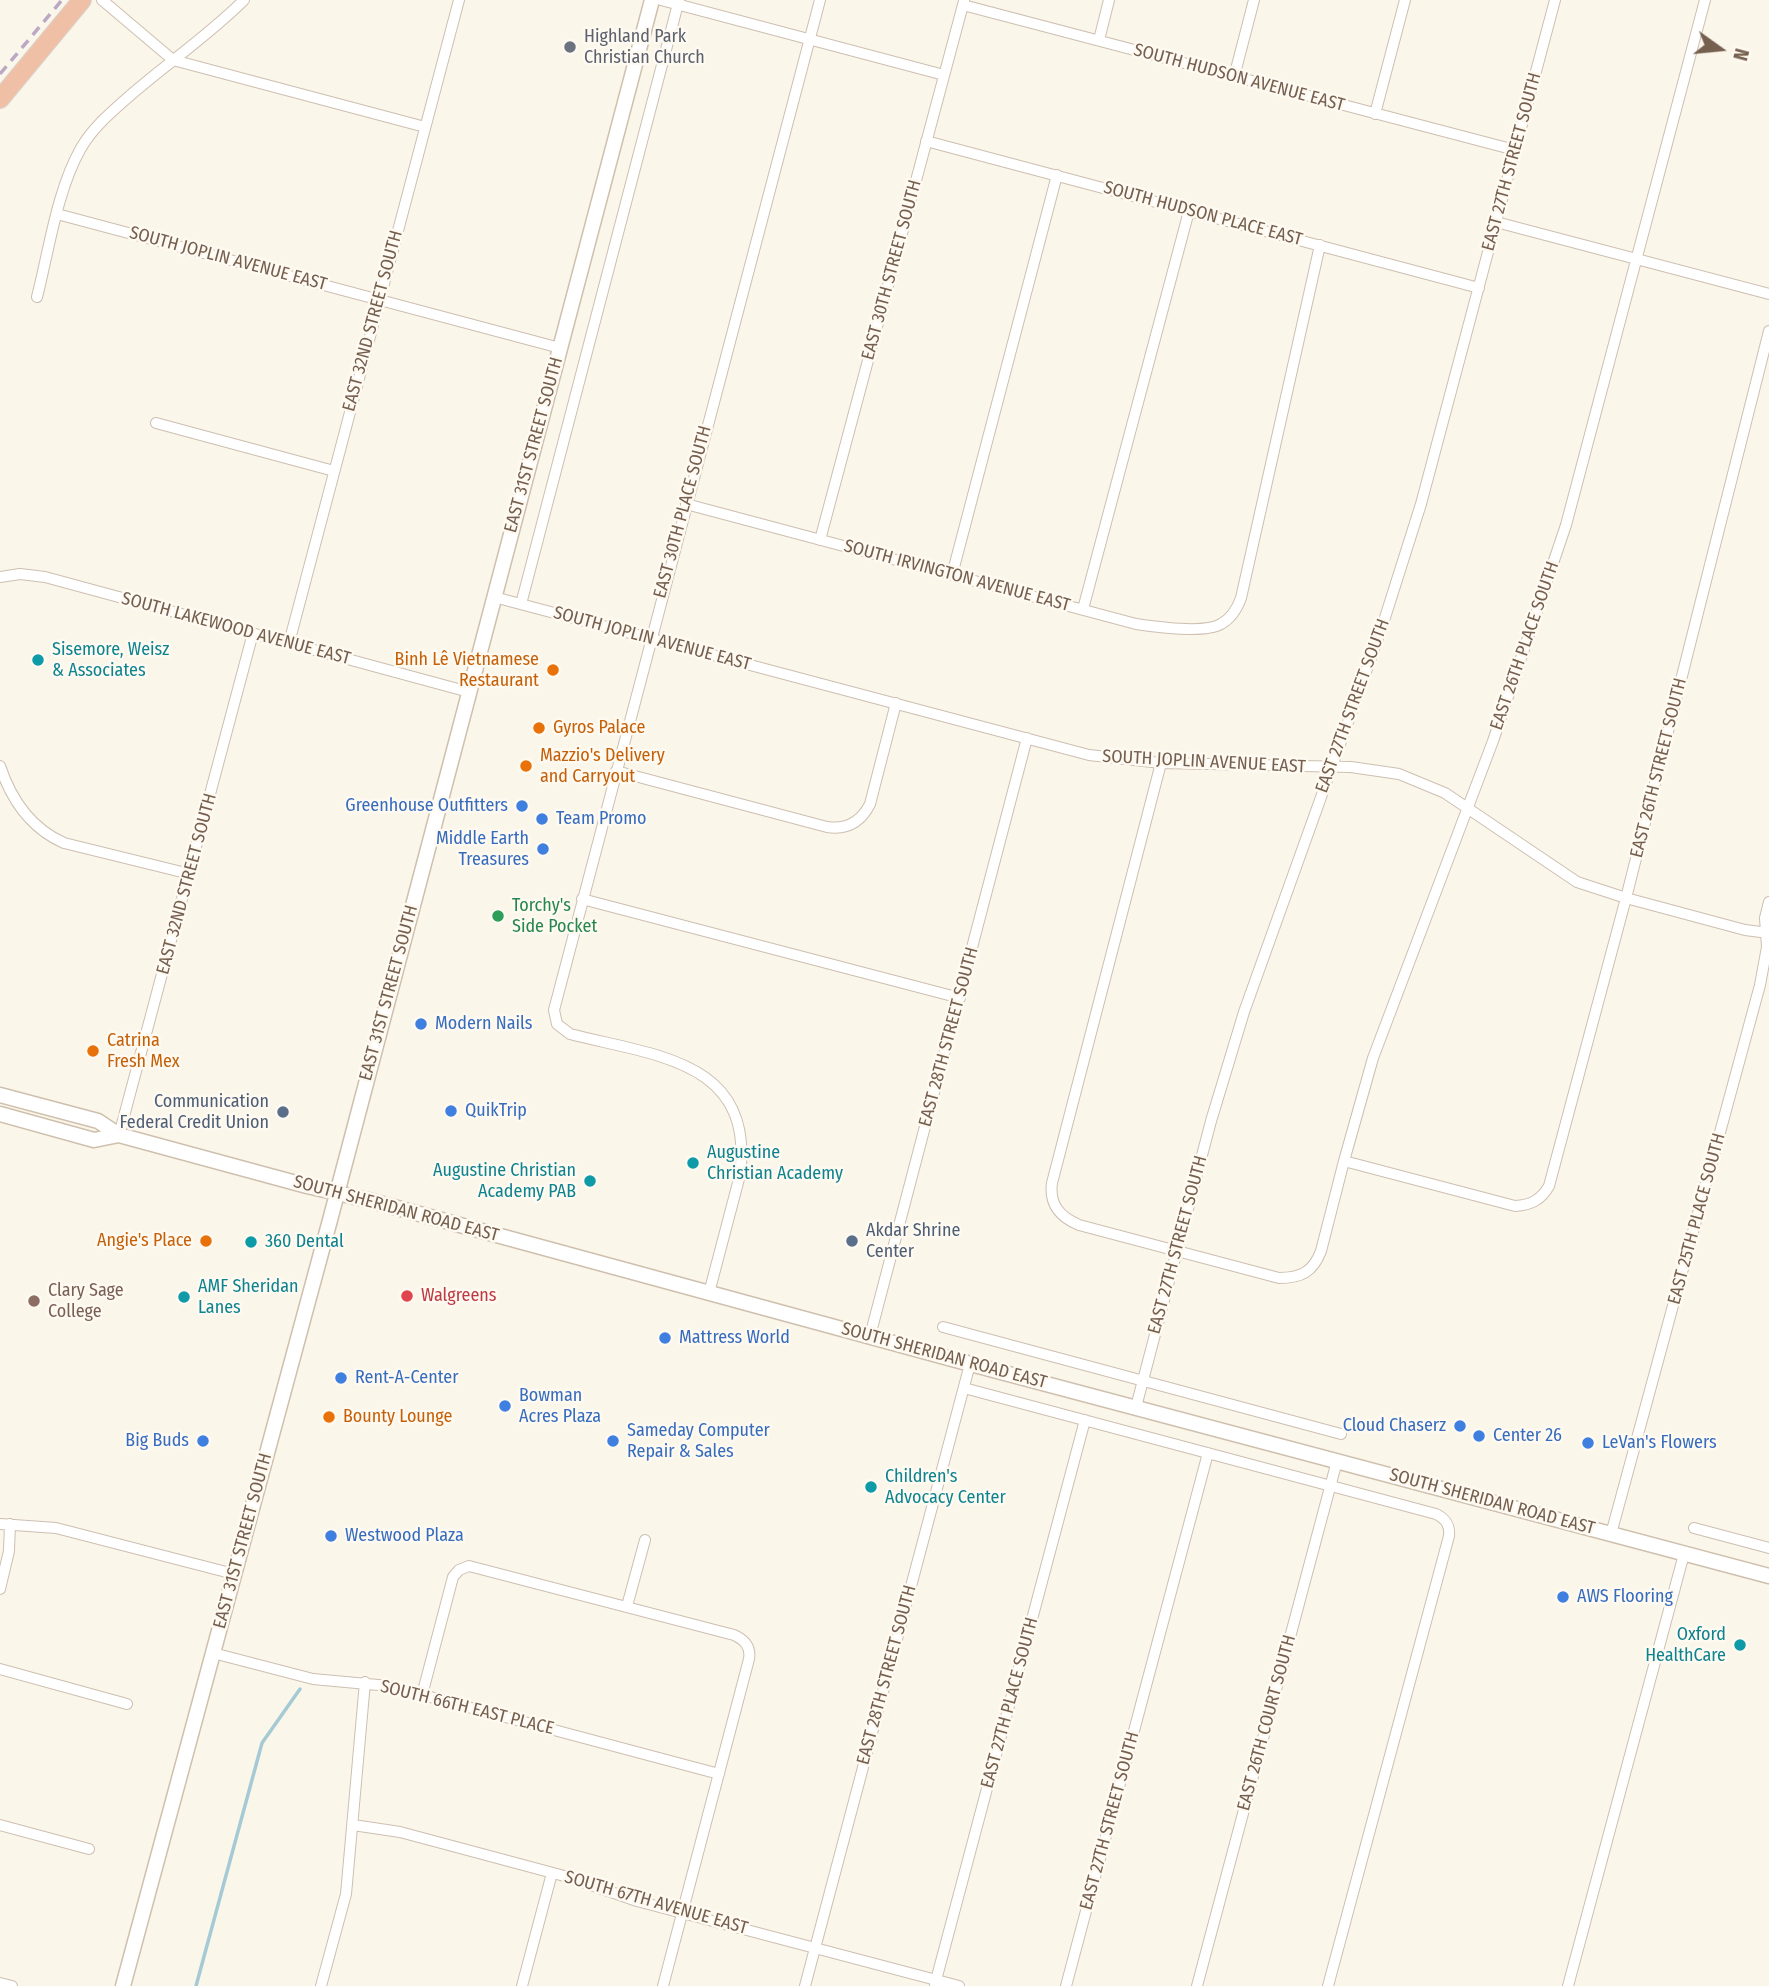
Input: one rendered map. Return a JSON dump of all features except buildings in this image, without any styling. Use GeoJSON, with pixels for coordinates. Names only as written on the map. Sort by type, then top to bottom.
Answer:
{"type":"FeatureCollection","features":[{"type":"Feature","properties":{"kind":"highway"},"geometry":{"type":"LineString","coordinates":[[0,99],[82,0]]}},
{"type":"Feature","properties":{"kind":"main road","name":"EAST 31ST STREET SOUTH"},"geometry":{"type":"LineString","coordinates":[[123,1986],[652,0]]}},
{"type":"Feature","properties":{"kind":"main road","name":"SOUTH SHERIDAN ROAD EAST"},"geometry":{"type":"LineString","coordinates":[[0,1095],[99,1121],[119,1135],[1769,1576]]}},
{"type":"Feature","properties":{"kind":"main road","name":"SOUTH SHERIDAN ROAD EAST"},"geometry":{"type":"LineString","coordinates":[[0,1114],[94,1139],[119,1135]]}},
{"type":"Feature","properties":{"kind":"street"},"geometry":{"type":"LineString","coordinates":[[102,0],[173,60],[425,127]]}},
{"type":"Feature","properties":{"kind":"street"},"geometry":{"type":"LineString","coordinates":[[37,297],[57,214],[74,164],[91,133],[142,85],[244,0]]}},
{"type":"Feature","properties":{"kind":"street","name":"EAST 32ND STREET SOUTH"},"geometry":{"type":"LineString","coordinates":[[289,643],[459,0]]}},
{"type":"Feature","properties":{"kind":"street"},"geometry":{"type":"LineString","coordinates":[[661,0],[678,2],[944,75]]}},
{"type":"Feature","properties":{"kind":"street","name":"EAST 30TH PLACE SOUTH"},"geometry":{"type":"LineString","coordinates":[[709,1293],[740,1175],[743,1151],[741,1134],[730,1104],[717,1085],[697,1070],[671,1060],[570,1034],[557,1024],[554,1018],[555,1000],[820,0]]}},
{"type":"Feature","properties":{"kind":"street"},"geometry":{"type":"LineString","coordinates":[[1099,40],[1110,0]]}},
{"type":"Feature","properties":{"kind":"street"},"geometry":{"type":"LineString","coordinates":[[1234,77],[1254,0]]}},
{"type":"Feature","properties":{"kind":"street"},"geometry":{"type":"LineString","coordinates":[[1375,114],[1405,0]]}},
{"type":"Feature","properties":{"kind":"street","name":"EAST 27TH STREET SOUTH"},"geometry":{"type":"LineString","coordinates":[[1136,1407],[1211,1121],[1244,1012],[1402,564],[1555,0]]}},
{"type":"Feature","properties":{"kind":"street","name":"EAST 26TH PLACE SOUTH"},"geometry":{"type":"LineString","coordinates":[[1177,1252],[1279,1278],[1303,1276],[1317,1262],[1373,1058],[1502,714],[1566,525],[1705,0]]}},
{"type":"Feature","properties":{"kind":"street","name":"EAST 31ST STREET SOUTH"},"geometry":{"type":"LineString","coordinates":[[521,604],[678,2]]}},
{"type":"Feature","properties":{"kind":"street","name":"SOUTH HUDSON AVENUE EAST"},"geometry":{"type":"LineString","coordinates":[[964,3],[1515,150]]}},
{"type":"Feature","properties":{"kind":"street","name":"EAST 30TH STREET SOUTH"},"geometry":{"type":"LineString","coordinates":[[820,540],[964,3]]}},
{"type":"Feature","properties":{"kind":"street","name":"SOUTH HUDSON PLACE EAST"},"geometry":{"type":"LineString","coordinates":[[926,141],[1479,288]]}},
{"type":"Feature","properties":{"kind":"street"},"geometry":{"type":"LineString","coordinates":[[952,575],[1057,175]]}},
{"type":"Feature","properties":{"kind":"street"},"geometry":{"type":"LineString","coordinates":[[1083,609],[1189,211]]}},
{"type":"Feature","properties":{"kind":"street","name":"SOUTH JOPLIN AVENUE EAST"},"geometry":{"type":"LineString","coordinates":[[57,214],[560,348]]}},
{"type":"Feature","properties":{"kind":"street"},"geometry":{"type":"LineString","coordinates":[[1496,222],[1769,294]]}},
{"type":"Feature","properties":{"kind":"street","name":"SOUTH IRVINGTON AVENUE EAST"},"geometry":{"type":"LineString","coordinates":[[685,504],[1136,624],[1209,628],[1219,625],[1233,614],[1241,598],[1320,245]]}},
{"type":"Feature","properties":{"kind":"street","name":"EAST 26TH STREET SOUTH"},"geometry":{"type":"LineString","coordinates":[[1344,1161],[1504,1205],[1525,1206],[1537,1201],[1544,1195],[1552,1180],[1769,331]]}},
{"type":"Feature","properties":{"kind":"street"},"geometry":{"type":"LineString","coordinates":[[156,423],[334,471]]}},
{"type":"Feature","properties":{"kind":"street","name":"SOUTH LAKEWOOD AVENUE EAST"},"geometry":{"type":"LineString","coordinates":[[0,577],[20,574],[45,578],[469,692]]}},
{"type":"Feature","properties":{"kind":"street","name":"SOUTH JOPLIN AVENUE EAST"},"geometry":{"type":"LineString","coordinates":[[494,597],[1089,755],[1161,763],[1365,768],[1399,775],[1445,793],[1577,882],[1626,898],[1767,933]]}},
{"type":"Feature","properties":{"kind":"street","name":"EAST 32ND STREET SOUTH"},"geometry":{"type":"LineString","coordinates":[[119,1135],[253,633]]}},
{"type":"Feature","properties":{"kind":"street"},"geometry":{"type":"LineString","coordinates":[[616,771],[838,829],[861,818],[870,804],[896,704]]}},
{"type":"Feature","properties":{"kind":"street","name":"EAST 28TH STREET SOUTH"},"geometry":{"type":"LineString","coordinates":[[870,1336],[1027,738]]}},
{"type":"Feature","properties":{"kind":"street"},"geometry":{"type":"LineString","coordinates":[[1161,763],[1052,1183],[1051,1197],[1056,1209],[1067,1220],[1177,1252]]}},
{"type":"Feature","properties":{"kind":"street"},"geometry":{"type":"LineString","coordinates":[[0,766],[7,788],[20,808],[50,836],[64,843],[190,874]]}},
{"type":"Feature","properties":{"kind":"street"},"geometry":{"type":"LineString","coordinates":[[582,899],[960,998]]}},
{"type":"Feature","properties":{"kind":"street","name":"EAST 25TH PLACE SOUTH"},"geometry":{"type":"LineString","coordinates":[[1611,1534],[1760,985],[1767,947],[1765,918],[1769,902]]}},
{"type":"Feature","properties":{"kind":"street","name":"SOUTH SHERIDAN ROAD EAST"},"geometry":{"type":"LineString","coordinates":[[943,1327],[1341,1433]]}},
{"type":"Feature","properties":{"kind":"street","name":"EAST 28TH STREET SOUTH"},"geometry":{"type":"LineString","coordinates":[[805,1986],[970,1364]]}},
{"type":"Feature","properties":{"kind":"street","name":"SOUTH SHERIDAN ROAD EAST"},"geometry":{"type":"LineString","coordinates":[[964,1388],[1436,1514],[1446,1520],[1449,1536],[1328,1986]]}},
{"type":"Feature","properties":{"kind":"street","name":"EAST 27TH PLACE SOUTH"},"geometry":{"type":"LineString","coordinates":[[936,1983],[1085,1420]]}},
{"type":"Feature","properties":{"kind":"street","name":"EAST 27TH STREET SOUTH"},"geometry":{"type":"LineString","coordinates":[[1066,1986],[1208,1454]]}},
{"type":"Feature","properties":{"kind":"street","name":"EAST 26TH COURT SOUTH"},"geometry":{"type":"LineString","coordinates":[[1197,1986],[1337,1461]]}},
{"type":"Feature","properties":{"kind":"street"},"geometry":{"type":"LineString","coordinates":[[0,1589],[9,1551],[5,1524],[72,1531],[234,1574]]}},
{"type":"Feature","properties":{"kind":"street"},"geometry":{"type":"LineString","coordinates":[[1694,1528],[1769,1548]]}},
{"type":"Feature","properties":{"kind":"street"},"geometry":{"type":"LineString","coordinates":[[627,1606],[645,1540]]}},
{"type":"Feature","properties":{"kind":"street"},"geometry":{"type":"LineString","coordinates":[[1567,1986],[1684,1554]]}},
{"type":"Feature","properties":{"kind":"street"},"geometry":{"type":"LineString","coordinates":[[422,1695],[452,1582],[463,1567],[478,1566],[734,1635],[748,1646],[750,1659],[663,1986]]}},
{"type":"Feature","properties":{"kind":"street","name":"SOUTH 66TH EAST PLACE"},"geometry":{"type":"LineString","coordinates":[[213,1653],[313,1679],[365,1682],[422,1695],[719,1774]]}},
{"type":"Feature","properties":{"kind":"street"},"geometry":{"type":"LineString","coordinates":[[0,1669],[127,1704]]}},
{"type":"Feature","properties":{"kind":"street"},"geometry":{"type":"LineString","coordinates":[[321,1986],[345,1894],[365,1682]]}},
{"type":"Feature","properties":{"kind":"street"},"geometry":{"type":"LineString","coordinates":[[0,1825],[89,1849]]}},
{"type":"Feature","properties":{"kind":"street","name":"SOUTH 67TH AVENUE EAST"},"geometry":{"type":"LineString","coordinates":[[353,1825],[389,1829],[552,1873],[630,1899],[936,1983],[959,1986]]}},
{"type":"Feature","properties":{"kind":"street"},"geometry":{"type":"LineString","coordinates":[[522,1986],[552,1873]]}},
{"type":"Feature","properties":{"kind":"street"},"geometry":{"type":"LineString","coordinates":[[0,1983],[12,1986]]}},
{"type":"Feature","properties":{"kind":"waterway"},"geometry":{"type":"LineString","coordinates":[[196,1986],[262,1743],[300,1689]]}},
{"type":"Feature","properties":{"kind":"railway"},"geometry":{"type":"LineString","coordinates":[[0,74],[62,0]]}},
{"type":"Feature","properties":{"kind":"place","name":"Highland Park Christian Church"},"geometry":{"type":"Point","coordinates":[570,47]}},
{"type":"Feature","properties":{"kind":"place","name":"Sisemore, Weisz & Associates"},"geometry":{"type":"Point","coordinates":[38,660]}},
{"type":"Feature","properties":{"kind":"place","name":"Binh Lê Vietnamese Restaurant"},"geometry":{"type":"Point","coordinates":[553,670]}},
{"type":"Feature","properties":{"kind":"place","name":"Gyros Palace"},"geometry":{"type":"Point","coordinates":[539,728]}},
{"type":"Feature","properties":{"kind":"place","name":"Mazzio's Delivery and Carryout"},"geometry":{"type":"Point","coordinates":[526,766]}},
{"type":"Feature","properties":{"kind":"place","name":"Greenhouse Outfitters"},"geometry":{"type":"Point","coordinates":[522,806]}},
{"type":"Feature","properties":{"kind":"place","name":"Team Promo"},"geometry":{"type":"Point","coordinates":[542,819]}},
{"type":"Feature","properties":{"kind":"place","name":"Middle Earth Treasures"},"geometry":{"type":"Point","coordinates":[543,849]}},
{"type":"Feature","properties":{"kind":"place","name":"Torchy's Side Pocket"},"geometry":{"type":"Point","coordinates":[498,916]}},
{"type":"Feature","properties":{"kind":"place","name":"Modern Nails"},"geometry":{"type":"Point","coordinates":[421,1024]}},
{"type":"Feature","properties":{"kind":"place","name":"Catrina Fresh Mex"},"geometry":{"type":"Point","coordinates":[93,1051]}},
{"type":"Feature","properties":{"kind":"place","name":"QuikTrip"},"geometry":{"type":"Point","coordinates":[451,1111]}},
{"type":"Feature","properties":{"kind":"place","name":"Communication Federal Credit Union"},"geometry":{"type":"Point","coordinates":[283,1112]}},
{"type":"Feature","properties":{"kind":"place","name":"Augustine Christian Academy"},"geometry":{"type":"Point","coordinates":[693,1163]}},
{"type":"Feature","properties":{"kind":"place","name":"Augustine Christian Academy PAB"},"geometry":{"type":"Point","coordinates":[590,1181]}},
{"type":"Feature","properties":{"kind":"place","name":"Angie's Place"},"geometry":{"type":"Point","coordinates":[206,1241]}},
{"type":"Feature","properties":{"kind":"place","name":"Akdar Shrine Center"},"geometry":{"type":"Point","coordinates":[852,1241]}},
{"type":"Feature","properties":{"kind":"place","name":"360 Dental"},"geometry":{"type":"Point","coordinates":[251,1242]}},
{"type":"Feature","properties":{"kind":"place","name":"Walgreens"},"geometry":{"type":"Point","coordinates":[407,1296]}},
{"type":"Feature","properties":{"kind":"place","name":"AMF Sheridan Lanes"},"geometry":{"type":"Point","coordinates":[184,1297]}},
{"type":"Feature","properties":{"kind":"place","name":"Clary Sage College"},"geometry":{"type":"Point","coordinates":[34,1301]}},
{"type":"Feature","properties":{"kind":"place","name":"Mattress World"},"geometry":{"type":"Point","coordinates":[665,1338]}},
{"type":"Feature","properties":{"kind":"place","name":"Rent-A-Center"},"geometry":{"type":"Point","coordinates":[341,1378]}},
{"type":"Feature","properties":{"kind":"place","name":"Bowman Acres Plaza"},"geometry":{"type":"Point","coordinates":[505,1406]}},
{"type":"Feature","properties":{"kind":"place","name":"Bounty Lounge"},"geometry":{"type":"Point","coordinates":[329,1417]}},
{"type":"Feature","properties":{"kind":"place","name":"Cloud Chaserz"},"geometry":{"type":"Point","coordinates":[1460,1426]}},
{"type":"Feature","properties":{"kind":"place","name":"Center 26"},"geometry":{"type":"Point","coordinates":[1479,1436]}},
{"type":"Feature","properties":{"kind":"place","name":"Big Buds"},"geometry":{"type":"Point","coordinates":[203,1441]}},
{"type":"Feature","properties":{"kind":"place","name":"Sameday Computer Repair & Sales"},"geometry":{"type":"Point","coordinates":[613,1441]}},
{"type":"Feature","properties":{"kind":"place","name":"LeVan's Flowers"},"geometry":{"type":"Point","coordinates":[1588,1443]}},
{"type":"Feature","properties":{"kind":"place","name":"Children's Advocacy Center"},"geometry":{"type":"Point","coordinates":[871,1487]}},
{"type":"Feature","properties":{"kind":"place","name":"Westwood Plaza"},"geometry":{"type":"Point","coordinates":[331,1536]}},
{"type":"Feature","properties":{"kind":"place","name":"AWS Flooring"},"geometry":{"type":"Point","coordinates":[1563,1597]}},
{"type":"Feature","properties":{"kind":"place","name":"Oxford HealthCare"},"geometry":{"type":"Point","coordinates":[1740,1645]}}]}
